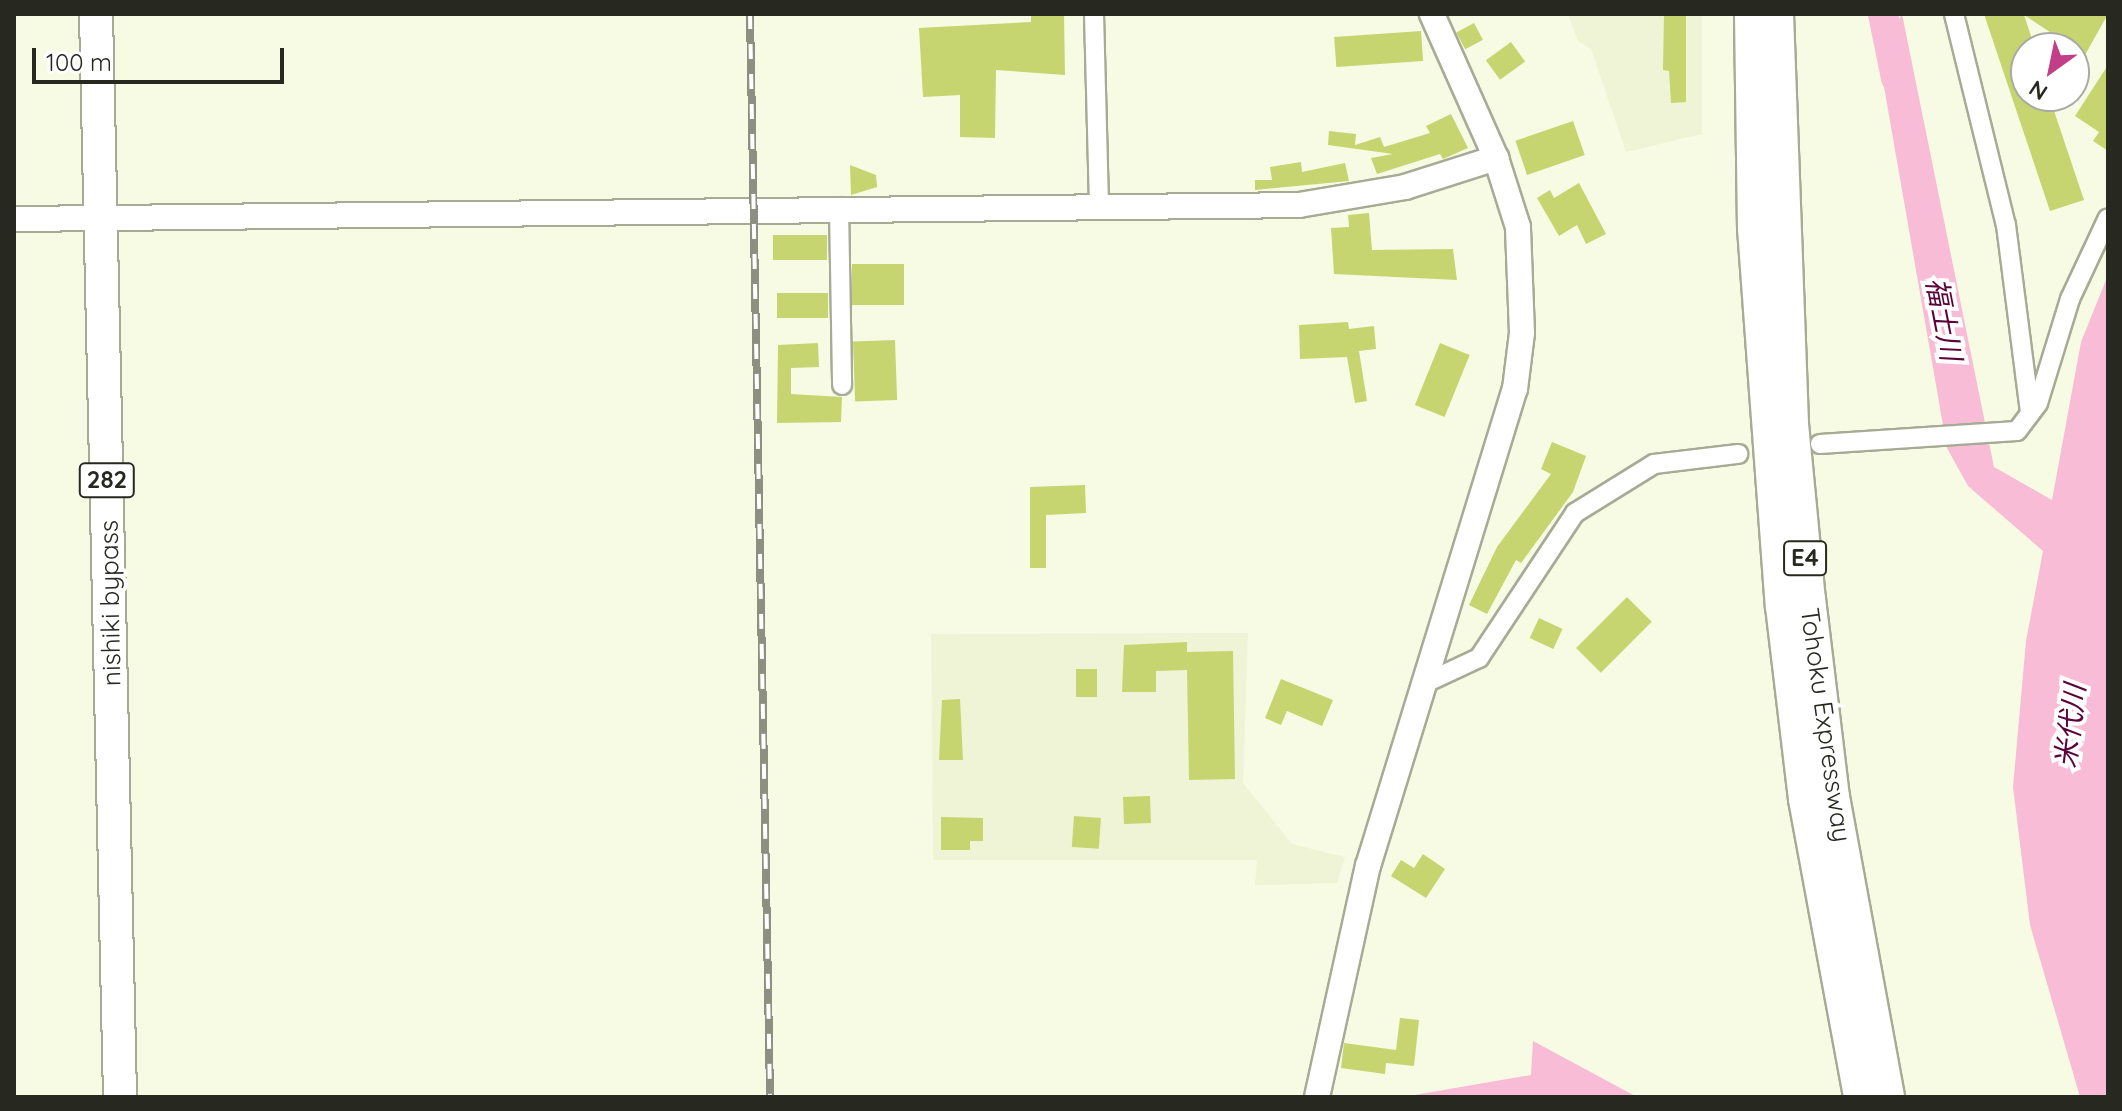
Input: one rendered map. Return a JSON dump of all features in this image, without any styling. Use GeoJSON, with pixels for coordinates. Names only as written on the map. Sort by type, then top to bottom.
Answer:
{"type":"FeatureCollection","features":[{"type":"Feature","properties":{"kind":"highway","name":"nishiki bypass"},"geometry":{"type":"LineString","coordinates":[[96,14],[120,1097]]}},
{"type":"Feature","properties":{"kind":"highway","name":"Tohoku Expressway"},"geometry":{"type":"LineString","coordinates":[[1751,14],[1754,228],[1782,606],[1805,799],[1860,1097]]}},
{"type":"Feature","properties":{"kind":"highway","name":"Tohoku Expressway"},"geometry":{"type":"LineString","coordinates":[[1777,14],[1791,409],[1809,599],[1833,797],[1888,1097]]}},
{"type":"Feature","properties":{"kind":"street"},"geometry":{"type":"LineString","coordinates":[[1094,14],[1099,206]]}},
{"type":"Feature","properties":{"kind":"street"},"geometry":{"type":"LineString","coordinates":[[1317,1097],[1368,866],[1421,685],[1515,389],[1524,274],[1518,227],[1496,158],[1432,14]]}},
{"type":"Feature","properties":{"kind":"street"},"geometry":{"type":"LineString","coordinates":[[1954,14],[2006,225],[2030,412]]}},
{"type":"Feature","properties":{"kind":"street"},"geometry":{"type":"LineString","coordinates":[[14,219],[839,207],[1299,205],[1405,187],[1496,158]]}},
{"type":"Feature","properties":{"kind":"street"},"geometry":{"type":"LineString","coordinates":[[839,207],[842,385]]}},
{"type":"Feature","properties":{"kind":"street"},"geometry":{"type":"LineString","coordinates":[[1820,444],[2017,431],[2030,412],[2070,299],[2108,218]]}},
{"type":"Feature","properties":{"kind":"street"},"geometry":{"type":"LineString","coordinates":[[1421,685],[1479,658],[1575,513],[1654,464],[1738,454]]}},
{"type":"Feature","properties":{"kind":"shaded area"},"geometry":{"type":"Polygon","coordinates":[[[1568,14],[1702,14],[1702,134],[1626,152],[1591,49],[1578,41],[1568,14]]]}},
{"type":"Feature","properties":{"kind":"shaded area"},"geometry":{"type":"Polygon","coordinates":[[[1248,633],[1243,783],[1292,844],[1345,857],[1337,883],[1255,885],[1257,860],[933,860],[931,634],[1248,633]]]}},
{"type":"Feature","properties":{"kind":"water","name":"米代川"},"geometry":{"type":"Polygon","coordinates":[[[1902,14],[1994,467],[2052,500],[2081,342],[2108,275],[2108,1097],[2080,1097],[2030,925],[2013,787],[2026,641],[2043,551],[1968,486],[1947,448],[1879,58],[1902,14]]]}},
{"type":"Feature","properties":{"kind":"water"},"geometry":{"type":"Polygon","coordinates":[[[1533,1041],[1637,1097],[1403,1097],[1531,1075],[1533,1041]]]}},
{"type":"Feature","properties":{"kind":"building"},"geometry":{"type":"Polygon","coordinates":[[[1031,14],[1064,14],[1065,75],[996,70],[995,138],[960,137],[960,95],[923,97],[919,28],[1031,22],[1031,14]]]}},
{"type":"Feature","properties":{"kind":"building"},"geometry":{"type":"Polygon","coordinates":[[[1664,14],[1686,14],[1686,102],[1671,103],[1669,71],[1663,70],[1664,14]]]}},
{"type":"Feature","properties":{"kind":"building"},"geometry":{"type":"Polygon","coordinates":[[[1984,14],[2108,14],[2090,46],[2090,32],[2050,32],[2024,15],[2030,32],[2010,32],[2010,92],[1984,14]]]}},
{"type":"Feature","properties":{"kind":"building"},"geometry":{"type":"Polygon","coordinates":[[[1474,23],[1483,40],[1465,49],[1456,32],[1474,23]]]}},
{"type":"Feature","properties":{"kind":"building"},"geometry":{"type":"Polygon","coordinates":[[[1421,31],[1423,61],[1336,67],[1334,37],[1421,31]]]}},
{"type":"Feature","properties":{"kind":"building"},"geometry":{"type":"Polygon","coordinates":[[[1511,42],[1525,61],[1500,80],[1486,60],[1511,42]]]}},
{"type":"Feature","properties":{"kind":"building"},"geometry":{"type":"Polygon","coordinates":[[[2108,65],[2108,151],[2093,141],[2099,132],[2075,116],[2078,112],[2090,112],[2090,93],[2108,65]]]}},
{"type":"Feature","properties":{"kind":"building"},"geometry":{"type":"Polygon","coordinates":[[[2017,112],[2054,112],[2084,200],[2050,211],[2017,112]]]}},
{"type":"Feature","properties":{"kind":"building"},"geometry":{"type":"Polygon","coordinates":[[[1451,114],[1468,148],[1443,159],[1440,154],[1377,174],[1371,158],[1393,154],[1328,145],[1329,131],[1356,134],[1355,145],[1380,137],[1384,147],[1430,133],[1426,126],[1451,114]]]}},
{"type":"Feature","properties":{"kind":"building"},"geometry":{"type":"Polygon","coordinates":[[[1573,121],[1585,155],[1527,175],[1515,141],[1573,121]]]}},
{"type":"Feature","properties":{"kind":"building"},"geometry":{"type":"Polygon","coordinates":[[[1301,162],[1302,172],[1345,163],[1349,181],[1255,190],[1255,180],[1272,180],[1270,167],[1301,162]]]}},
{"type":"Feature","properties":{"kind":"building"},"geometry":{"type":"Polygon","coordinates":[[[850,165],[876,175],[877,187],[851,195],[850,165]]]}},
{"type":"Feature","properties":{"kind":"building"},"geometry":{"type":"Polygon","coordinates":[[[1579,183],[1606,234],[1586,244],[1577,225],[1559,236],[1537,198],[1550,190],[1554,198],[1579,183]]]}},
{"type":"Feature","properties":{"kind":"building"},"geometry":{"type":"Polygon","coordinates":[[[1369,213],[1372,250],[1453,249],[1457,280],[1334,274],[1331,228],[1349,227],[1348,215],[1369,213]]]}},
{"type":"Feature","properties":{"kind":"building"},"geometry":{"type":"Polygon","coordinates":[[[773,235],[827,235],[827,260],[773,260],[773,235]]]}},
{"type":"Feature","properties":{"kind":"building"},"geometry":{"type":"Polygon","coordinates":[[[852,264],[904,264],[904,305],[852,305],[852,264]]]}},
{"type":"Feature","properties":{"kind":"building"},"geometry":{"type":"Polygon","coordinates":[[[777,293],[828,293],[828,318],[777,318],[777,293]]]}},
{"type":"Feature","properties":{"kind":"building"},"geometry":{"type":"Polygon","coordinates":[[[1348,322],[1349,329],[1374,326],[1376,349],[1359,351],[1367,401],[1355,403],[1347,357],[1300,359],[1299,325],[1348,322]]]}},
{"type":"Feature","properties":{"kind":"building"},"geometry":{"type":"Polygon","coordinates":[[[895,340],[897,400],[855,401],[853,341],[895,340]]]}},
{"type":"Feature","properties":{"kind":"building"},"geometry":{"type":"Polygon","coordinates":[[[818,343],[819,367],[791,368],[791,394],[842,397],[841,422],[777,423],[778,345],[818,343]]]}},
{"type":"Feature","properties":{"kind":"building"},"geometry":{"type":"Polygon","coordinates":[[[1440,343],[1470,355],[1445,417],[1415,405],[1440,343]]]}},
{"type":"Feature","properties":{"kind":"building"},"geometry":{"type":"Polygon","coordinates":[[[1552,442],[1586,456],[1573,492],[1521,563],[1516,560],[1487,614],[1469,605],[1497,547],[1551,474],[1541,469],[1552,442]]]}},
{"type":"Feature","properties":{"kind":"building"},"geometry":{"type":"Polygon","coordinates":[[[1085,485],[1086,513],[1046,515],[1046,568],[1030,568],[1030,487],[1085,485]]]}},
{"type":"Feature","properties":{"kind":"building"},"geometry":{"type":"Polygon","coordinates":[[[1627,597],[1652,622],[1601,673],[1576,648],[1627,597]]]}},
{"type":"Feature","properties":{"kind":"building"},"geometry":{"type":"Polygon","coordinates":[[[1539,618],[1563,629],[1553,649],[1530,638],[1539,618]]]}},
{"type":"Feature","properties":{"kind":"building"},"geometry":{"type":"Polygon","coordinates":[[[1187,642],[1187,652],[1233,651],[1235,779],[1189,780],[1187,670],[1156,671],[1156,692],[1122,692],[1124,645],[1187,642]]]}},
{"type":"Feature","properties":{"kind":"building"},"geometry":{"type":"Polygon","coordinates":[[[1076,669],[1097,669],[1097,697],[1076,697],[1076,669]]]}},
{"type":"Feature","properties":{"kind":"building"},"geometry":{"type":"Polygon","coordinates":[[[1281,679],[1333,700],[1322,726],[1287,711],[1281,725],[1265,718],[1281,679]]]}},
{"type":"Feature","properties":{"kind":"building"},"geometry":{"type":"Polygon","coordinates":[[[960,699],[963,760],[939,760],[942,700],[960,699]]]}},
{"type":"Feature","properties":{"kind":"building"},"geometry":{"type":"Polygon","coordinates":[[[1150,796],[1151,823],[1124,824],[1123,797],[1150,796]]]}},
{"type":"Feature","properties":{"kind":"building"},"geometry":{"type":"Polygon","coordinates":[[[1074,816],[1101,818],[1099,849],[1072,847],[1074,816]]]}},
{"type":"Feature","properties":{"kind":"building"},"geometry":{"type":"Polygon","coordinates":[[[941,817],[983,818],[983,841],[970,841],[970,850],[941,850],[941,817]]]}},
{"type":"Feature","properties":{"kind":"building"},"geometry":{"type":"Polygon","coordinates":[[[1423,854],[1445,869],[1426,898],[1391,876],[1401,860],[1414,868],[1423,854]]]}},
{"type":"Feature","properties":{"kind":"building"},"geometry":{"type":"Polygon","coordinates":[[[1400,1018],[1419,1020],[1414,1066],[1386,1063],[1385,1074],[1341,1068],[1344,1043],[1396,1050],[1400,1018]]]}},
{"type":"Feature","properties":{"kind":"waterway","name":"福士川"},"geometry":{"type":"LineString","coordinates":[[1883,14],[1896,78]]}},
{"type":"Feature","properties":{"kind":"railway"},"geometry":{"type":"LineString","coordinates":[[750,14],[770,1097]]}}]}
